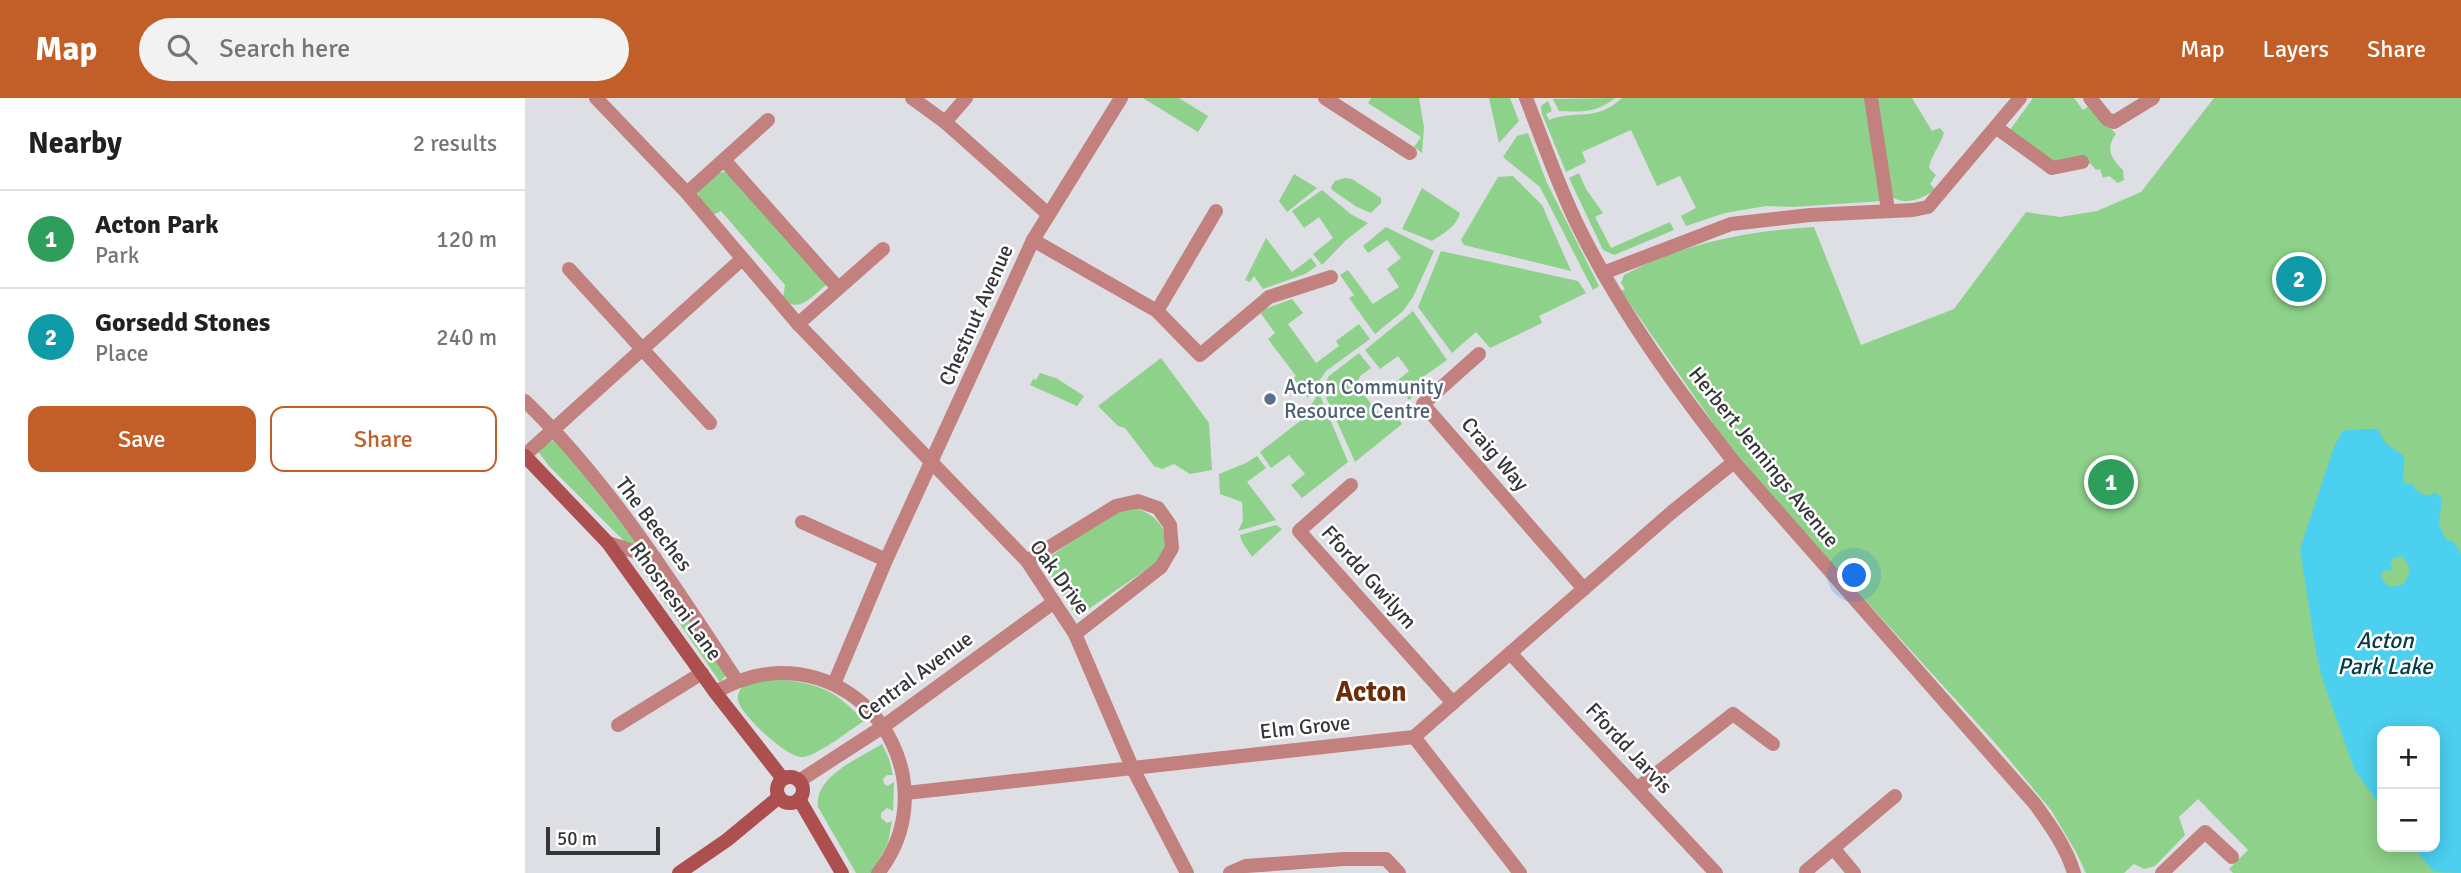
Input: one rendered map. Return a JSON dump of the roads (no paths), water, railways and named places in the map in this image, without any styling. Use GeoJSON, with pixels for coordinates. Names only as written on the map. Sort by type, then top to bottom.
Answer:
{"type":"FeatureCollection","features":[{"type":"Feature","properties":{"kind":"main road","name":"Rhosnesni Lane"},"geometry":{"type":"LineString","coordinates":[[525,456],[608,543],[715,692],[783,779]]}},
{"type":"Feature","properties":{"kind":"main road"},"geometry":{"type":"LineString","coordinates":[[779,797],[778,785],[783,779],[792,777],[799,781],[802,788],[799,799],[842,873]]}},
{"type":"Feature","properties":{"kind":"main road"},"geometry":{"type":"LineString","coordinates":[[779,797],[789,803],[799,799]]}},
{"type":"Feature","properties":{"kind":"main road"},"geometry":{"type":"LineString","coordinates":[[679,873],[727,840],[779,797]]}},
{"type":"Feature","properties":{"kind":"street","name":"Oak Drive"},"geometry":{"type":"LineString","coordinates":[[596,98],[687,193],[798,324],[1027,562],[1075,634],[1132,766],[1187,873]]}},
{"type":"Feature","properties":{"kind":"street"},"geometry":{"type":"LineString","coordinates":[[912,98],[945,122],[1048,214]]}},
{"type":"Feature","properties":{"kind":"street"},"geometry":{"type":"LineString","coordinates":[[945,122],[966,98]]}},
{"type":"Feature","properties":{"kind":"street","name":"Chestnut Avenue"},"geometry":{"type":"LineString","coordinates":[[834,684],[887,560],[1033,240],[1121,98]]}},
{"type":"Feature","properties":{"kind":"street"},"geometry":{"type":"LineString","coordinates":[[1325,98],[1410,153]]}},
{"type":"Feature","properties":{"kind":"street","name":"Herbert Jennings Avenue"},"geometry":{"type":"LineString","coordinates":[[1526,98],[1577,224],[1602,273],[1665,369],[1734,462],[2035,804],[2054,829],[2074,873]]}},
{"type":"Feature","properties":{"kind":"street"},"geometry":{"type":"LineString","coordinates":[[1871,98],[1888,210]]}},
{"type":"Feature","properties":{"kind":"street"},"geometry":{"type":"LineString","coordinates":[[1602,273],[1731,224],[1913,210],[1932,204],[2020,98]]}},
{"type":"Feature","properties":{"kind":"street"},"geometry":{"type":"LineString","coordinates":[[2090,98],[2107,120],[2114,122],[2153,98]]}},
{"type":"Feature","properties":{"kind":"street"},"geometry":{"type":"LineString","coordinates":[[687,193],[768,121]]}},
{"type":"Feature","properties":{"kind":"street"},"geometry":{"type":"LineString","coordinates":[[1997,128],[2052,168],[2082,162]]}},
{"type":"Feature","properties":{"kind":"street"},"geometry":{"type":"LineString","coordinates":[[725,160],[838,288]]}},
{"type":"Feature","properties":{"kind":"street"},"geometry":{"type":"LineString","coordinates":[[1157,311],[1216,211]]}},
{"type":"Feature","properties":{"kind":"street"},"geometry":{"type":"LineString","coordinates":[[1033,240],[1157,311],[1200,355],[1269,297],[1331,277]]}},
{"type":"Feature","properties":{"kind":"street"},"geometry":{"type":"LineString","coordinates":[[798,324],[883,249]]}},
{"type":"Feature","properties":{"kind":"street"},"geometry":{"type":"LineString","coordinates":[[525,456],[641,348],[743,259]]}},
{"type":"Feature","properties":{"kind":"street"},"geometry":{"type":"LineString","coordinates":[[569,269],[711,423]]}},
{"type":"Feature","properties":{"kind":"street","name":"Craig Way"},"geometry":{"type":"LineString","coordinates":[[1479,354],[1423,404],[1584,589]]}},
{"type":"Feature","properties":{"kind":"street","name":"The Beeches"},"geometry":{"type":"LineString","coordinates":[[525,401],[554,429],[657,559],[737,681]]}},
{"type":"Feature","properties":{"kind":"street"},"geometry":{"type":"LineString","coordinates":[[1520,873],[1414,737],[1672,512],[1734,462]]}},
{"type":"Feature","properties":{"kind":"street","name":"Ffordd Gwilym"},"geometry":{"type":"LineString","coordinates":[[1351,485],[1299,531],[1453,703]]}},
{"type":"Feature","properties":{"kind":"street"},"geometry":{"type":"LineString","coordinates":[[1027,562],[1126,502],[1148,503],[1165,516],[1173,535],[1172,548],[1161,567],[1075,634]]}},
{"type":"Feature","properties":{"kind":"street"},"geometry":{"type":"LineString","coordinates":[[802,522],[887,560]]}},
{"type":"Feature","properties":{"kind":"street"},"geometry":{"type":"LineString","coordinates":[[608,543],[657,559]]}},
{"type":"Feature","properties":{"kind":"street","name":"Central Avenue"},"geometry":{"type":"LineString","coordinates":[[799,781],[884,726],[1054,602]]}},
{"type":"Feature","properties":{"kind":"street","name":"Ffordd Jarvis"},"geometry":{"type":"LineString","coordinates":[[1510,653],[1716,873]]}},
{"type":"Feature","properties":{"kind":"street"},"geometry":{"type":"LineString","coordinates":[[618,725],[702,673]]}},
{"type":"Feature","properties":{"kind":"street"},"geometry":{"type":"LineString","coordinates":[[715,692],[737,681],[761,674],[806,675],[834,684],[860,700],[884,726],[898,753],[906,793],[904,819],[898,840],[889,860],[878,873]]}},
{"type":"Feature","properties":{"kind":"street"},"geometry":{"type":"LineString","coordinates":[[1638,788],[1733,714],[1773,744]]}},
{"type":"Feature","properties":{"kind":"street","name":"Elm Grove"},"geometry":{"type":"LineString","coordinates":[[906,793],[1414,737]]}},
{"type":"Feature","properties":{"kind":"street"},"geometry":{"type":"LineString","coordinates":[[1806,871],[1895,796]]}},
{"type":"Feature","properties":{"kind":"street"},"geometry":{"type":"LineString","coordinates":[[2162,873],[2205,832],[2232,857]]}},
{"type":"Feature","properties":{"kind":"street"},"geometry":{"type":"LineString","coordinates":[[1833,848],[1854,873]]}},
{"type":"Feature","properties":{"kind":"street"},"geometry":{"type":"LineString","coordinates":[[1230,873],[1246,866],[1344,859],[1386,859],[1399,873]]}},
{"type":"Feature","properties":{"kind":"water","name":"Acton Park Lake"},"geometry":{"type":"Polygon","coordinates":[[[2379,429],[2386,442],[2404,456],[2404,483],[2412,484],[2417,491],[2427,496],[2436,493],[2442,499],[2439,524],[2446,540],[2453,541],[2461,554],[2461,873],[2435,872],[2417,852],[2440,852],[2440,726],[2377,726],[2377,801],[2354,769],[2321,674],[2300,549],[2334,447],[2342,431],[2379,429]],[[2402,556],[2393,558],[2390,563],[2393,569],[2382,571],[2381,578],[2389,587],[2402,585],[2407,578],[2409,567],[2402,556]]]}},
{"type":"Feature","properties":{"kind":"place","name":"Gorsedd Stones"},"geometry":{"type":"Point","coordinates":[2299,279]}},
{"type":"Feature","properties":{"kind":"place","name":"Acton Community Resource Centre"},"geometry":{"type":"Point","coordinates":[1270,399]}},
{"type":"Feature","properties":{"kind":"place","name":"Acton Park"},"geometry":{"type":"Point","coordinates":[2111,482]}},
{"type":"Feature","properties":{"kind":"district","name":"Acton"},"geometry":{"type":"Point","coordinates":[1371,691]}}]}
